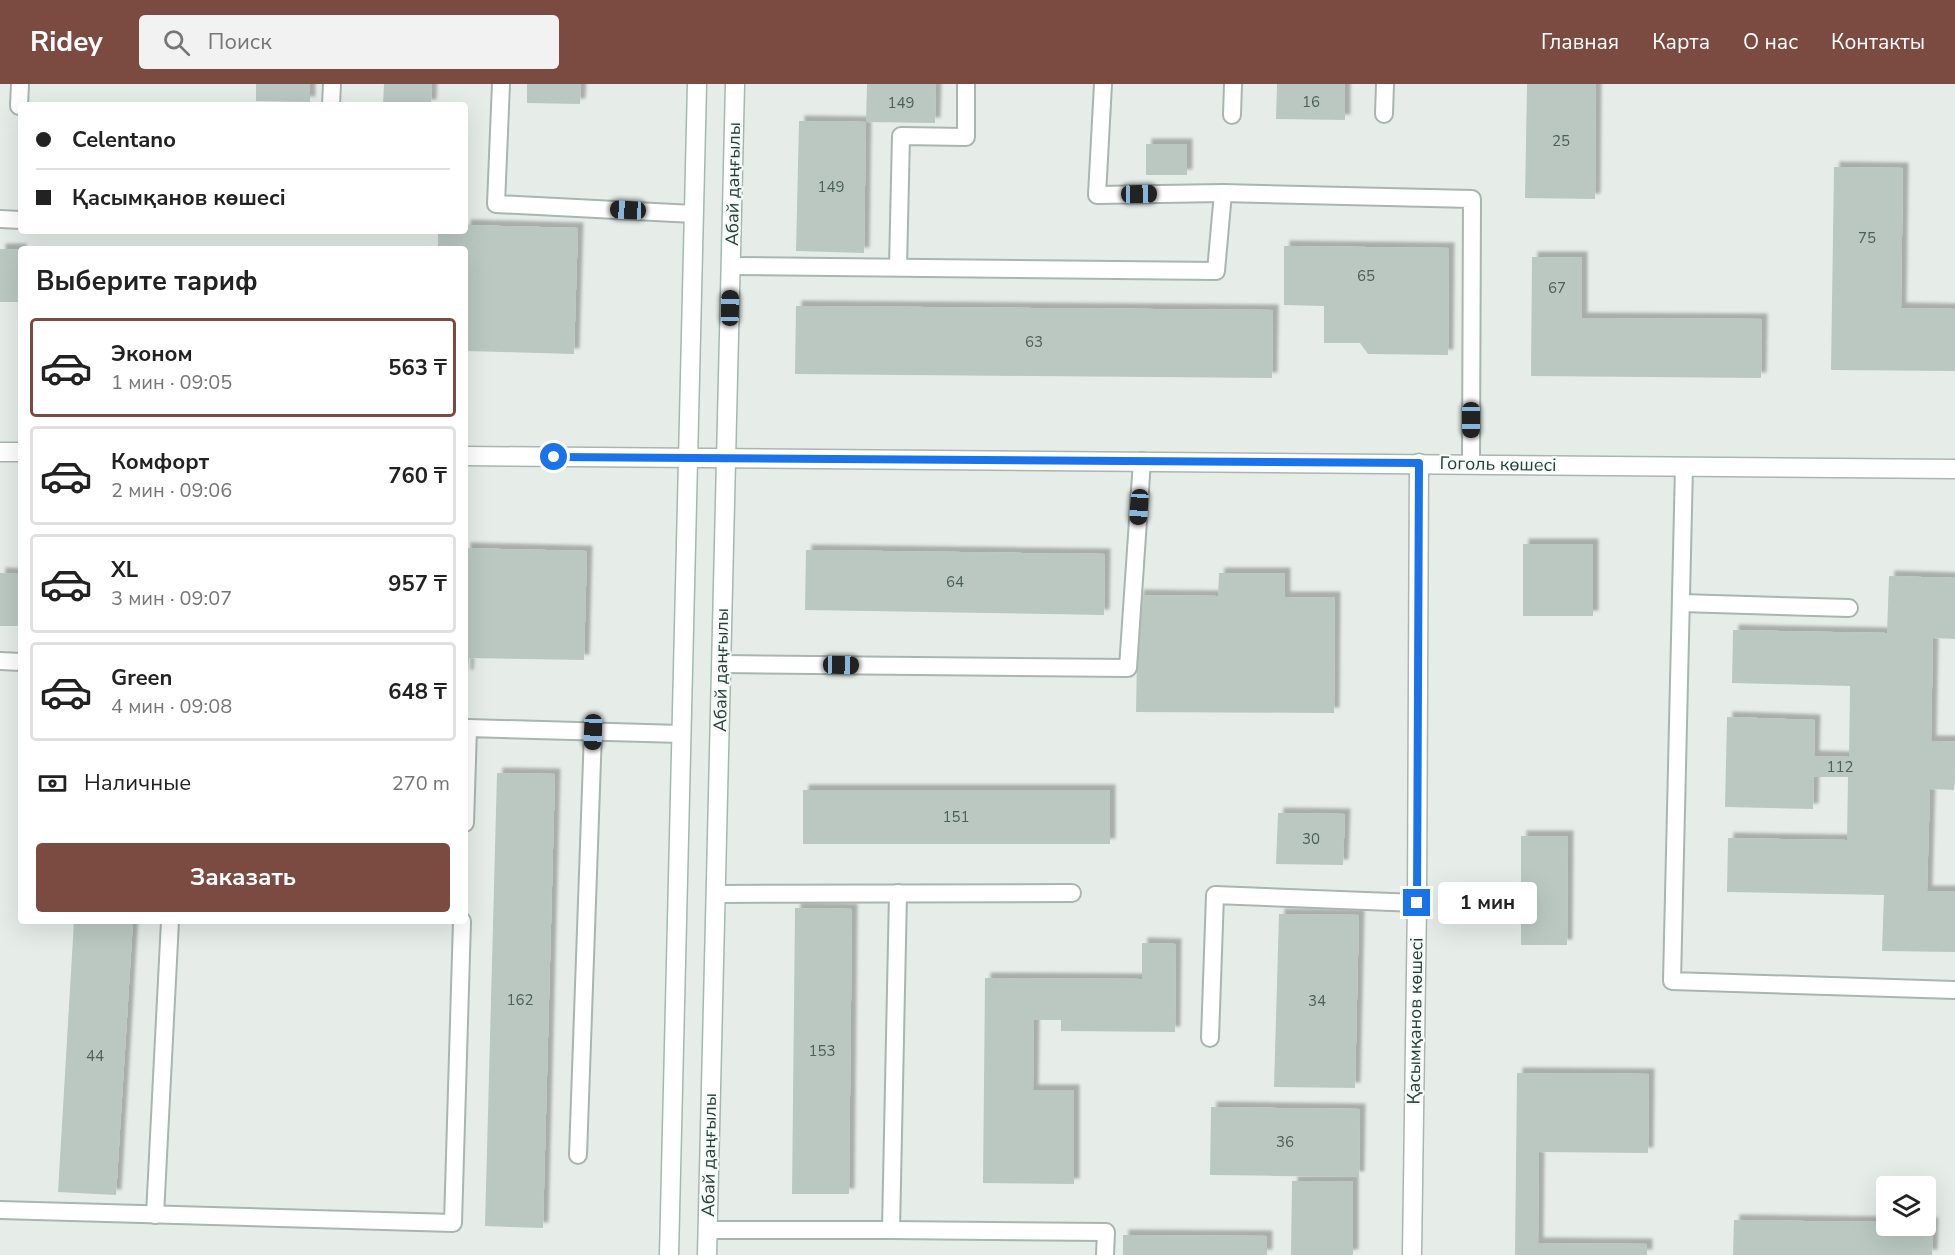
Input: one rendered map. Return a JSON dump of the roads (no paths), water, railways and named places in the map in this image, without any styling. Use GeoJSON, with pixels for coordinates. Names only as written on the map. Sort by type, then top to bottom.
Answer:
{"type":"FeatureCollection","features":[{"type":"Feature","properties":{"kind":"main road","name":"Абай даңғылы"},"geometry":{"type":"LineString","coordinates":[[669,1255],[697,84]]}},
{"type":"Feature","properties":{"kind":"main road","name":"Абай даңғылы"},"geometry":{"type":"LineString","coordinates":[[707,1255],[735,84]]}},
{"type":"Feature","properties":{"kind":"main road"},"geometry":{"type":"LineString","coordinates":[[0,452],[18,452]]}},
{"type":"Feature","properties":{"kind":"main road","name":"Гоголь көшесі"},"geometry":{"type":"LineString","coordinates":[[468,456],[1955,469]]}},
{"type":"Feature","properties":{"kind":"main road","name":"Қасымқанов көшесі"},"geometry":{"type":"LineString","coordinates":[[1412,1255],[1417,903],[1419,463]]}},
{"type":"Feature","properties":{"kind":"lane"},"geometry":{"type":"LineString","coordinates":[[19,102],[20,84]]}},
{"type":"Feature","properties":{"kind":"lane"},"geometry":{"type":"LineString","coordinates":[[331,102],[332,84]]}},
{"type":"Feature","properties":{"kind":"lane"},"geometry":{"type":"LineString","coordinates":[[501,84],[496,204],[694,214]]}},
{"type":"Feature","properties":{"kind":"lane"},"geometry":{"type":"LineString","coordinates":[[898,267],[901,136],[966,136],[966,84]]}},
{"type":"Feature","properties":{"kind":"lane"},"geometry":{"type":"LineString","coordinates":[[1103,84],[1097,195],[1223,193],[1472,199],[1471,464]]}},
{"type":"Feature","properties":{"kind":"lane"},"geometry":{"type":"LineString","coordinates":[[1232,115],[1233,84]]}},
{"type":"Feature","properties":{"kind":"lane"},"geometry":{"type":"LineString","coordinates":[[1384,114],[1385,84]]}},
{"type":"Feature","properties":{"kind":"lane"},"geometry":{"type":"LineString","coordinates":[[731,266],[1216,271],[1223,193]]}},
{"type":"Feature","properties":{"kind":"lane"},"geometry":{"type":"LineString","coordinates":[[0,219],[18,220]]}},
{"type":"Feature","properties":{"kind":"lane"},"geometry":{"type":"LineString","coordinates":[[721,664],[1128,668],[1142,461]]}},
{"type":"Feature","properties":{"kind":"lane"},"geometry":{"type":"LineString","coordinates":[[1684,466],[1672,981],[1955,990]]}},
{"type":"Feature","properties":{"kind":"lane"},"geometry":{"type":"LineString","coordinates":[[1681,603],[1849,608]]}},
{"type":"Feature","properties":{"kind":"lane"},"geometry":{"type":"LineString","coordinates":[[0,662],[18,662]]}},
{"type":"Feature","properties":{"kind":"lane"},"geometry":{"type":"LineString","coordinates":[[468,728],[681,734]]}},
{"type":"Feature","properties":{"kind":"lane"},"geometry":{"type":"LineString","coordinates":[[578,1155],[593,732]]}},
{"type":"Feature","properties":{"kind":"lane"},"geometry":{"type":"LineString","coordinates":[[891,1230],[898,893]]}},
{"type":"Feature","properties":{"kind":"lane"},"geometry":{"type":"LineString","coordinates":[[716,894],[1072,893]]}},
{"type":"Feature","properties":{"kind":"lane"},"geometry":{"type":"LineString","coordinates":[[1210,1038],[1215,895],[1417,903]]}},
{"type":"Feature","properties":{"kind":"lane"},"geometry":{"type":"LineString","coordinates":[[155,1215],[170,924]]}},
{"type":"Feature","properties":{"kind":"lane"},"geometry":{"type":"LineString","coordinates":[[0,1210],[453,1223],[462,924]]}},
{"type":"Feature","properties":{"kind":"lane"},"geometry":{"type":"LineString","coordinates":[[708,1230],[1106,1232],[1105,1255]]}}]}
